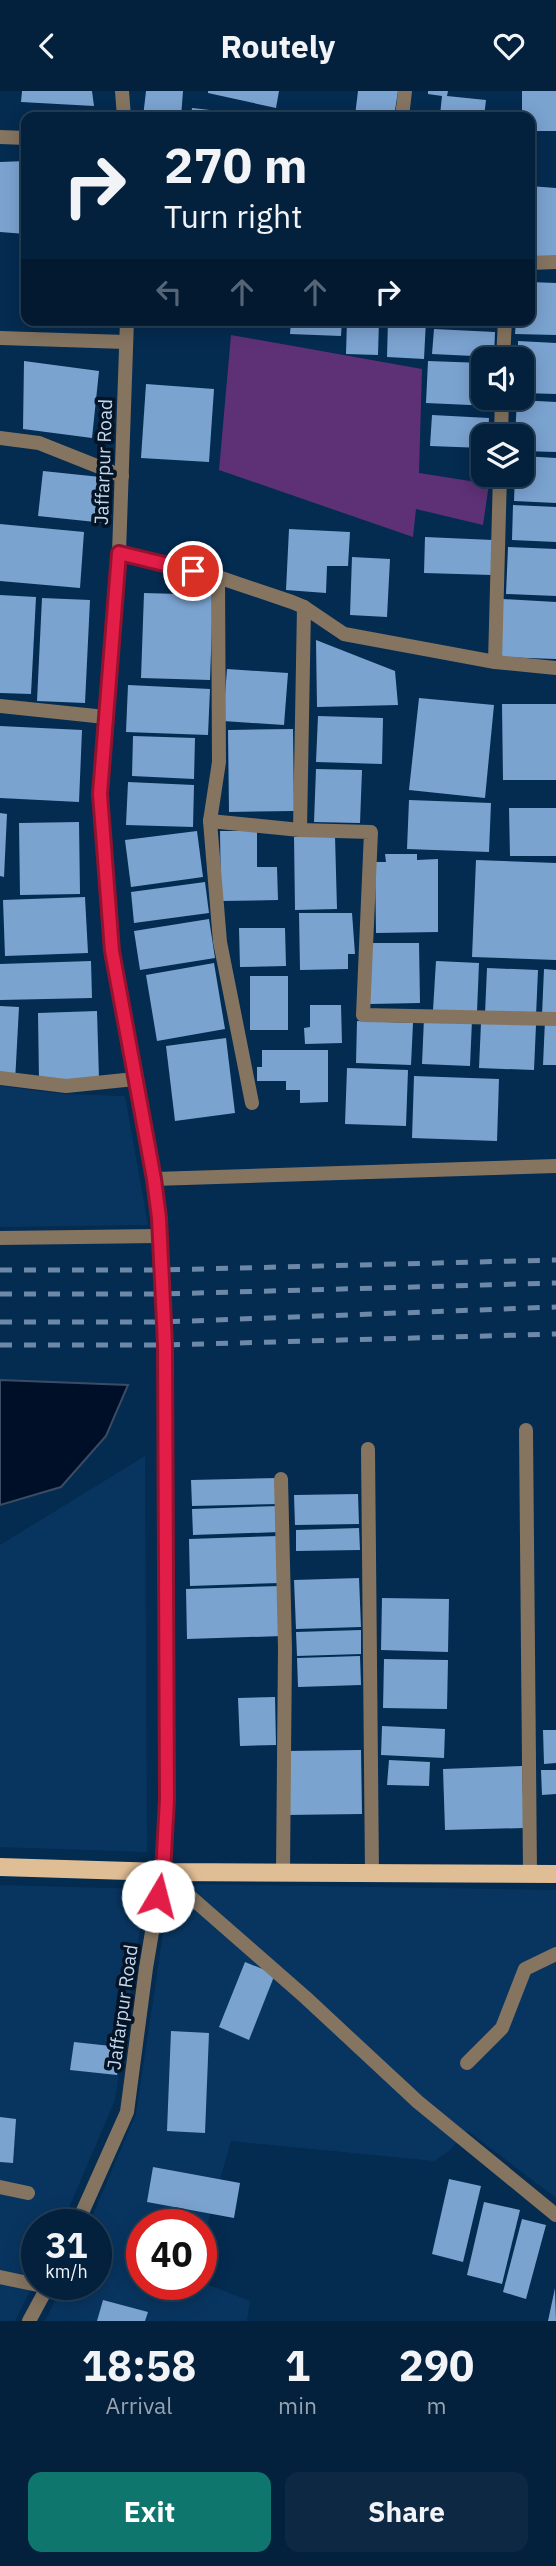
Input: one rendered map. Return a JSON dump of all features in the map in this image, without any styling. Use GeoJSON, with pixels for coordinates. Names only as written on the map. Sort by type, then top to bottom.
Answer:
{"type":"FeatureCollection","features":[{"type":"Feature","properties":{"kind":"main road"},"geometry":{"type":"LineString","coordinates":[[0,1867],[163,1872],[556,1874]]}},
{"type":"Feature","properties":{"kind":"street"},"geometry":{"type":"LineString","coordinates":[[122,91],[124,112]]}},
{"type":"Feature","properties":{"kind":"street"},"geometry":{"type":"LineString","coordinates":[[402,112],[405,91]]}},
{"type":"Feature","properties":{"kind":"street"},"geometry":{"type":"LineString","coordinates":[[0,137],[21,138]]}},
{"type":"Feature","properties":{"kind":"street"},"geometry":{"type":"LineString","coordinates":[[535,263],[556,262]]}},
{"type":"Feature","properties":{"kind":"street","name":"Jaffarpur Road"},"geometry":{"type":"LineString","coordinates":[[84,2209],[127,2112],[146,1968],[163,1872],[167,1799],[165,1345],[159,1236],[154,1179],[112,951],[100,794],[119,553],[127,326]]}},
{"type":"Feature","properties":{"kind":"street"},"geometry":{"type":"LineString","coordinates":[[504,347],[505,326]]}},
{"type":"Feature","properties":{"kind":"street"},"geometry":{"type":"LineString","coordinates":[[0,338],[126,342]]}},
{"type":"Feature","properties":{"kind":"street"},"geometry":{"type":"LineString","coordinates":[[0,438],[39,443],[122,476]]}},
{"type":"Feature","properties":{"kind":"street"},"geometry":{"type":"LineString","coordinates":[[495,662],[500,487]]}},
{"type":"Feature","properties":{"kind":"street"},"geometry":{"type":"LineString","coordinates":[[119,553],[218,577],[304,607],[344,634],[495,662],[556,669]]}},
{"type":"Feature","properties":{"kind":"street"},"geometry":{"type":"LineString","coordinates":[[218,577],[219,762],[210,821],[220,942],[252,1104]]}},
{"type":"Feature","properties":{"kind":"street"},"geometry":{"type":"LineString","coordinates":[[300,830],[304,607]]}},
{"type":"Feature","properties":{"kind":"street"},"geometry":{"type":"LineString","coordinates":[[0,706],[105,717]]}},
{"type":"Feature","properties":{"kind":"street"},"geometry":{"type":"LineString","coordinates":[[210,821],[300,830],[371,832],[363,1015],[556,1019]]}},
{"type":"Feature","properties":{"kind":"street"},"geometry":{"type":"LineString","coordinates":[[0,1078],[66,1086],[135,1079]]}},
{"type":"Feature","properties":{"kind":"street"},"geometry":{"type":"LineString","coordinates":[[154,1179],[556,1166]]}},
{"type":"Feature","properties":{"kind":"street"},"geometry":{"type":"LineString","coordinates":[[0,1238],[159,1236]]}},
{"type":"Feature","properties":{"kind":"street"},"geometry":{"type":"LineString","coordinates":[[526,1430],[530,1874]]}},
{"type":"Feature","properties":{"kind":"street"},"geometry":{"type":"LineString","coordinates":[[368,1449],[372,1873]]}},
{"type":"Feature","properties":{"kind":"street"},"geometry":{"type":"LineString","coordinates":[[281,1479],[285,1648],[283,1872]]}},
{"type":"Feature","properties":{"kind":"street"},"geometry":{"type":"LineString","coordinates":[[163,1872],[305,1997],[418,2102],[556,2215]]}},
{"type":"Feature","properties":{"kind":"street"},"geometry":{"type":"LineString","coordinates":[[467,2063],[502,2028],[525,1969],[556,1954]]}},
{"type":"Feature","properties":{"kind":"street"},"geometry":{"type":"LineString","coordinates":[[0,2187],[28,2193]]}},
{"type":"Feature","properties":{"kind":"street"},"geometry":{"type":"LineString","coordinates":[[0,2277],[21,2281]]}},
{"type":"Feature","properties":{"kind":"street"},"geometry":{"type":"LineString","coordinates":[[29,2321],[40,2300]]}},
{"type":"Feature","properties":{"kind":"shaded area"},"geometry":{"type":"Polygon","coordinates":[[[231,335],[422,369],[419,473],[471,481],[471,487],[489,487],[483,525],[416,509],[413,537],[219,470],[231,335]]]}},
{"type":"Feature","properties":{"kind":"shaded area"},"geometry":{"type":"Polygon","coordinates":[[[0,1086],[63,1094],[125,1096],[148,1225],[0,1227],[0,1086]]]}},
{"type":"Feature","properties":{"kind":"shaded area"},"geometry":{"type":"Polygon","coordinates":[[[0,1380],[128,1385],[106,1436],[61,1487],[0,1505],[0,1380]]]}},
{"type":"Feature","properties":{"kind":"shaded area"},"geometry":{"type":"Polygon","coordinates":[[[145,1456],[147,1852],[0,1847],[0,1545],[145,1456]]]}},
{"type":"Feature","properties":{"kind":"shaded area"},"geometry":{"type":"Polygon","coordinates":[[[199,1884],[556,1890],[556,2198],[468,2131],[449,2151],[434,2161],[231,2141],[212,2209],[126,2209],[126,2300],[217,2300],[217,2288],[250,2301],[247,2321],[45,2321],[55,2300],[112,2300],[112,2209],[95,2209],[136,2114],[169,1894],[199,1884]]]}},
{"type":"Feature","properties":{"kind":"shaded area"},"geometry":{"type":"Polygon","coordinates":[[[0,1885],[146,1889],[115,2100],[68,2209],[21,2209],[21,2300],[26,2300],[15,2321],[0,2321],[0,1885]]]}},
{"type":"Feature","properties":{"kind":"building"},"geometry":{"type":"Polygon","coordinates":[[[22,91],[92,91],[94,106],[21,102],[22,91]]]}},
{"type":"Feature","properties":{"kind":"building"},"geometry":{"type":"Polygon","coordinates":[[[146,91],[183,91],[181,112],[144,112],[146,91]]]}},
{"type":"Feature","properties":{"kind":"building"},"geometry":{"type":"Polygon","coordinates":[[[208,91],[279,91],[276,108],[208,91]]]}},
{"type":"Feature","properties":{"kind":"building"},"geometry":{"type":"Polygon","coordinates":[[[358,91],[398,91],[395,112],[355,112],[358,91]]]}},
{"type":"Feature","properties":{"kind":"building"},"geometry":{"type":"Polygon","coordinates":[[[428,91],[448,91],[447,96],[486,100],[485,112],[440,112],[442,96],[428,94],[428,91]]]}},
{"type":"Feature","properties":{"kind":"building"},"geometry":{"type":"Polygon","coordinates":[[[522,91],[556,91],[556,131],[535,131],[535,112],[522,112],[522,91]]]}},
{"type":"Feature","properties":{"kind":"building"},"geometry":{"type":"Polygon","coordinates":[[[192,108],[228,112],[192,112],[192,108]]]}},
{"type":"Feature","properties":{"kind":"building"},"geometry":{"type":"Polygon","coordinates":[[[21,161],[21,234],[0,232],[0,162],[21,161]]]}},
{"type":"Feature","properties":{"kind":"building"},"geometry":{"type":"Polygon","coordinates":[[[535,186],[556,188],[556,266],[535,264],[535,186]]]}},
{"type":"Feature","properties":{"kind":"building"},"geometry":{"type":"Polygon","coordinates":[[[535,282],[556,283],[556,335],[515,334],[516,326],[535,326],[535,282]]]}},
{"type":"Feature","properties":{"kind":"building"},"geometry":{"type":"Polygon","coordinates":[[[240,326],[279,326],[279,328],[240,326]]]}},
{"type":"Feature","properties":{"kind":"building"},"geometry":{"type":"Polygon","coordinates":[[[291,326],[342,326],[341,336],[290,334],[291,326]]]}},
{"type":"Feature","properties":{"kind":"building"},"geometry":{"type":"Polygon","coordinates":[[[347,326],[379,326],[378,355],[346,354],[347,326]]]}},
{"type":"Feature","properties":{"kind":"building"},"geometry":{"type":"Polygon","coordinates":[[[388,326],[426,326],[424,359],[387,357],[388,326]]]}},
{"type":"Feature","properties":{"kind":"building"},"geometry":{"type":"Polygon","coordinates":[[[434,329],[495,332],[494,347],[471,347],[471,356],[432,354],[434,329]]]}},
{"type":"Feature","properties":{"kind":"building"},"geometry":{"type":"Polygon","coordinates":[[[518,341],[556,343],[556,394],[534,393],[534,347],[518,347],[518,341]]]}},
{"type":"Feature","properties":{"kind":"building"},"geometry":{"type":"Polygon","coordinates":[[[24,361],[99,371],[92,438],[23,429],[24,361]]]}},
{"type":"Feature","properties":{"kind":"building"},"geometry":{"type":"Polygon","coordinates":[[[428,361],[471,363],[471,405],[426,403],[428,361]]]}},
{"type":"Feature","properties":{"kind":"building"},"geometry":{"type":"Polygon","coordinates":[[[146,384],[214,389],[209,462],[141,458],[146,384]]]}},
{"type":"Feature","properties":{"kind":"building"},"geometry":{"type":"Polygon","coordinates":[[[534,401],[556,402],[556,452],[534,451],[534,424],[516,424],[516,410],[534,410],[534,401]]]}},
{"type":"Feature","properties":{"kind":"building"},"geometry":{"type":"Polygon","coordinates":[[[432,415],[489,418],[489,424],[471,424],[471,448],[430,446],[432,415]]]}},
{"type":"Feature","properties":{"kind":"building"},"geometry":{"type":"Polygon","coordinates":[[[534,457],[556,458],[556,503],[514,501],[515,487],[534,487],[534,457]]]}},
{"type":"Feature","properties":{"kind":"building"},"geometry":{"type":"Polygon","coordinates":[[[43,471],[110,478],[105,523],[38,516],[43,471]]]}},
{"type":"Feature","properties":{"kind":"building"},"geometry":{"type":"Polygon","coordinates":[[[513,505],[556,507],[556,542],[512,540],[513,505]]]}},
{"type":"Feature","properties":{"kind":"building"},"geometry":{"type":"Polygon","coordinates":[[[0,524],[84,532],[80,588],[0,581],[0,524]]]}},
{"type":"Feature","properties":{"kind":"building"},"geometry":{"type":"Polygon","coordinates":[[[289,529],[350,532],[348,566],[327,566],[326,593],[286,590],[289,529]]]}},
{"type":"Feature","properties":{"kind":"building"},"geometry":{"type":"Polygon","coordinates":[[[425,537],[493,540],[492,575],[424,573],[425,537]]]}},
{"type":"Feature","properties":{"kind":"building"},"geometry":{"type":"Polygon","coordinates":[[[508,547],[556,549],[556,596],[506,594],[508,547]]]}},
{"type":"Feature","properties":{"kind":"building"},"geometry":{"type":"Polygon","coordinates":[[[352,557],[390,559],[387,617],[350,615],[352,557]]]}},
{"type":"Feature","properties":{"kind":"building"},"geometry":{"type":"Polygon","coordinates":[[[144,593],[213,595],[210,680],[141,678],[144,593]]]}},
{"type":"Feature","properties":{"kind":"building"},"geometry":{"type":"Polygon","coordinates":[[[0,595],[36,597],[31,694],[0,693],[0,595]]]}},
{"type":"Feature","properties":{"kind":"building"},"geometry":{"type":"Polygon","coordinates":[[[42,598],[90,600],[85,703],[37,701],[42,598]]]}},
{"type":"Feature","properties":{"kind":"building"},"geometry":{"type":"Polygon","coordinates":[[[503,599],[556,602],[556,659],[501,657],[503,599]]]}},
{"type":"Feature","properties":{"kind":"building"},"geometry":{"type":"Polygon","coordinates":[[[316,640],[395,671],[398,705],[317,707],[316,640]]]}},
{"type":"Feature","properties":{"kind":"building"},"geometry":{"type":"Polygon","coordinates":[[[227,669],[288,673],[284,725],[223,721],[227,669]]]}},
{"type":"Feature","properties":{"kind":"building"},"geometry":{"type":"Polygon","coordinates":[[[128,685],[210,689],[208,735],[126,732],[128,685]]]}},
{"type":"Feature","properties":{"kind":"building"},"geometry":{"type":"Polygon","coordinates":[[[419,698],[494,705],[485,798],[409,790],[419,698]]]}},
{"type":"Feature","properties":{"kind":"building"},"geometry":{"type":"Polygon","coordinates":[[[502,704],[556,704],[556,780],[503,780],[502,704]]]}},
{"type":"Feature","properties":{"kind":"building"},"geometry":{"type":"Polygon","coordinates":[[[318,716],[383,718],[382,764],[316,762],[318,716]]]}},
{"type":"Feature","properties":{"kind":"building"},"geometry":{"type":"Polygon","coordinates":[[[0,726],[82,730],[79,802],[0,798],[0,726]]]}},
{"type":"Feature","properties":{"kind":"building"},"geometry":{"type":"Polygon","coordinates":[[[293,729],[294,811],[229,812],[228,730],[293,729]]]}},
{"type":"Feature","properties":{"kind":"building"},"geometry":{"type":"Polygon","coordinates":[[[133,736],[195,738],[194,779],[132,776],[133,736]]]}},
{"type":"Feature","properties":{"kind":"building"},"geometry":{"type":"Polygon","coordinates":[[[316,769],[362,770],[360,823],[314,822],[316,769]]]}},
{"type":"Feature","properties":{"kind":"building"},"geometry":{"type":"Polygon","coordinates":[[[128,782],[194,785],[193,827],[126,825],[128,782]]]}},
{"type":"Feature","properties":{"kind":"building"},"geometry":{"type":"Polygon","coordinates":[[[409,800],[491,803],[489,852],[407,849],[409,800]]]}},
{"type":"Feature","properties":{"kind":"building"},"geometry":{"type":"Polygon","coordinates":[[[509,808],[556,808],[556,856],[510,856],[509,808]]]}},
{"type":"Feature","properties":{"kind":"building"},"geometry":{"type":"Polygon","coordinates":[[[0,813],[7,814],[4,877],[0,876],[0,813]]]}},
{"type":"Feature","properties":{"kind":"building"},"geometry":{"type":"Polygon","coordinates":[[[79,822],[80,894],[20,895],[19,823],[79,822]]]}},
{"type":"Feature","properties":{"kind":"building"},"geometry":{"type":"Polygon","coordinates":[[[197,831],[203,877],[131,887],[125,840],[197,831]]]}},
{"type":"Feature","properties":{"kind":"building"},"geometry":{"type":"Polygon","coordinates":[[[220,831],[257,831],[257,867],[277,867],[278,900],[221,901],[220,831]]]}},
{"type":"Feature","properties":{"kind":"building"},"geometry":{"type":"Polygon","coordinates":[[[335,836],[337,909],[295,910],[294,837],[335,836]]]}},
{"type":"Feature","properties":{"kind":"building"},"geometry":{"type":"Polygon","coordinates":[[[385,854],[417,854],[417,860],[438,859],[438,932],[376,933],[375,862],[386,862],[385,854]]]}},
{"type":"Feature","properties":{"kind":"building"},"geometry":{"type":"Polygon","coordinates":[[[476,860],[556,863],[556,960],[472,957],[476,860]]]}},
{"type":"Feature","properties":{"kind":"building"},"geometry":{"type":"Polygon","coordinates":[[[205,882],[209,913],[134,923],[131,892],[205,882]]]}},
{"type":"Feature","properties":{"kind":"building"},"geometry":{"type":"Polygon","coordinates":[[[85,897],[88,953],[5,956],[3,900],[85,897]]]}},
{"type":"Feature","properties":{"kind":"building"},"geometry":{"type":"Polygon","coordinates":[[[299,913],[352,913],[355,954],[348,954],[348,969],[300,970],[299,913]]]}},
{"type":"Feature","properties":{"kind":"building"},"geometry":{"type":"Polygon","coordinates":[[[209,919],[215,958],[140,970],[134,931],[209,919]]]}},
{"type":"Feature","properties":{"kind":"building"},"geometry":{"type":"Polygon","coordinates":[[[239,928],[285,928],[286,966],[240,967],[239,928]]]}},
{"type":"Feature","properties":{"kind":"building"},"geometry":{"type":"Polygon","coordinates":[[[369,943],[419,943],[420,1003],[370,1004],[369,943]]]}},
{"type":"Feature","properties":{"kind":"building"},"geometry":{"type":"Polygon","coordinates":[[[91,961],[92,998],[0,1000],[0,964],[91,961]]]}},
{"type":"Feature","properties":{"kind":"building"},"geometry":{"type":"Polygon","coordinates":[[[436,961],[479,963],[477,1012],[433,1010],[436,961]]]}},
{"type":"Feature","properties":{"kind":"building"},"geometry":{"type":"Polygon","coordinates":[[[214,963],[225,1029],[157,1041],[146,975],[214,963]]]}},
{"type":"Feature","properties":{"kind":"building"},"geometry":{"type":"Polygon","coordinates":[[[487,968],[538,970],[536,1016],[485,1014],[487,968]]]}},
{"type":"Feature","properties":{"kind":"building"},"geometry":{"type":"Polygon","coordinates":[[[544,969],[556,970],[556,1015],[542,1015],[544,969]]]}},
{"type":"Feature","properties":{"kind":"building"},"geometry":{"type":"Polygon","coordinates":[[[250,976],[288,976],[288,1030],[250,1030],[250,976]]]}},
{"type":"Feature","properties":{"kind":"building"},"geometry":{"type":"Polygon","coordinates":[[[310,1005],[341,1005],[342,1043],[305,1044],[304,1028],[310,1027],[310,1005]]]}},
{"type":"Feature","properties":{"kind":"building"},"geometry":{"type":"Polygon","coordinates":[[[0,1006],[19,1007],[15,1082],[0,1081],[0,1006]]]}},
{"type":"Feature","properties":{"kind":"building"},"geometry":{"type":"Polygon","coordinates":[[[97,1011],[99,1079],[39,1080],[38,1013],[97,1011]]]}},
{"type":"Feature","properties":{"kind":"building"},"geometry":{"type":"Polygon","coordinates":[[[424,1018],[472,1020],[470,1066],[422,1064],[424,1018]]]}},
{"type":"Feature","properties":{"kind":"building"},"geometry":{"type":"Polygon","coordinates":[[[545,1020],[556,1021],[556,1065],[543,1065],[545,1020]]]}},
{"type":"Feature","properties":{"kind":"building"},"geometry":{"type":"Polygon","coordinates":[[[357,1021],[413,1023],[411,1065],[356,1063],[357,1021]]]}},
{"type":"Feature","properties":{"kind":"building"},"geometry":{"type":"Polygon","coordinates":[[[481,1023],[536,1025],[534,1070],[479,1068],[481,1023]]]}},
{"type":"Feature","properties":{"kind":"building"},"geometry":{"type":"Polygon","coordinates":[[[226,1038],[235,1113],[175,1121],[166,1046],[226,1038]]]}},
{"type":"Feature","properties":{"kind":"building"},"geometry":{"type":"Polygon","coordinates":[[[262,1050],[328,1050],[328,1102],[300,1103],[300,1090],[286,1090],[286,1081],[257,1081],[257,1067],[262,1067],[262,1050]]]}},
{"type":"Feature","properties":{"kind":"building"},"geometry":{"type":"Polygon","coordinates":[[[347,1068],[408,1070],[406,1126],[345,1124],[347,1068]]]}},
{"type":"Feature","properties":{"kind":"building"},"geometry":{"type":"Polygon","coordinates":[[[414,1076],[499,1079],[497,1141],[412,1138],[414,1076]]]}},
{"type":"Feature","properties":{"kind":"building"},"geometry":{"type":"Polygon","coordinates":[[[278,1478],[279,1504],[192,1506],[191,1480],[278,1478]]]}},
{"type":"Feature","properties":{"kind":"building"},"geometry":{"type":"Polygon","coordinates":[[[358,1494],[359,1524],[295,1525],[294,1495],[358,1494]]]}},
{"type":"Feature","properties":{"kind":"building"},"geometry":{"type":"Polygon","coordinates":[[[279,1506],[280,1532],[193,1535],[192,1509],[279,1506]]]}},
{"type":"Feature","properties":{"kind":"building"},"geometry":{"type":"Polygon","coordinates":[[[359,1528],[360,1550],[296,1551],[296,1530],[359,1528]]]}},
{"type":"Feature","properties":{"kind":"building"},"geometry":{"type":"Polygon","coordinates":[[[279,1536],[280,1583],[190,1586],[189,1539],[279,1536]]]}},
{"type":"Feature","properties":{"kind":"building"},"geometry":{"type":"Polygon","coordinates":[[[359,1578],[361,1627],[296,1629],[294,1580],[359,1578]]]}},
{"type":"Feature","properties":{"kind":"building"},"geometry":{"type":"Polygon","coordinates":[[[281,1586],[282,1636],[187,1639],[186,1589],[281,1586]]]}},
{"type":"Feature","properties":{"kind":"building"},"geometry":{"type":"Polygon","coordinates":[[[382,1598],[449,1599],[448,1652],[381,1650],[382,1598]]]}},
{"type":"Feature","properties":{"kind":"building"},"geometry":{"type":"Polygon","coordinates":[[[361,1630],[361,1654],[297,1656],[296,1632],[361,1630]]]}},
{"type":"Feature","properties":{"kind":"building"},"geometry":{"type":"Polygon","coordinates":[[[360,1656],[361,1685],[298,1687],[297,1658],[360,1656]]]}},
{"type":"Feature","properties":{"kind":"building"},"geometry":{"type":"Polygon","coordinates":[[[384,1659],[448,1660],[447,1709],[383,1708],[384,1659]]]}},
{"type":"Feature","properties":{"kind":"building"},"geometry":{"type":"Polygon","coordinates":[[[275,1697],[276,1745],[240,1746],[238,1698],[275,1697]]]}},
{"type":"Feature","properties":{"kind":"building"},"geometry":{"type":"Polygon","coordinates":[[[382,1726],[445,1729],[444,1758],[381,1755],[382,1726]]]}},
{"type":"Feature","properties":{"kind":"building"},"geometry":{"type":"Polygon","coordinates":[[[543,1730],[556,1730],[556,1763],[544,1764],[543,1730]]]}},
{"type":"Feature","properties":{"kind":"building"},"geometry":{"type":"Polygon","coordinates":[[[361,1750],[362,1814],[286,1815],[286,1751],[361,1750]]]}},
{"type":"Feature","properties":{"kind":"building"},"geometry":{"type":"Polygon","coordinates":[[[389,1760],[430,1762],[429,1786],[387,1785],[389,1760]]]}},
{"type":"Feature","properties":{"kind":"building"},"geometry":{"type":"Polygon","coordinates":[[[522,1766],[524,1828],[445,1830],[443,1769],[522,1766]]]}},
{"type":"Feature","properties":{"kind":"building"},"geometry":{"type":"Polygon","coordinates":[[[541,1770],[556,1770],[556,1794],[542,1795],[541,1770]]]}},
{"type":"Feature","properties":{"kind":"building"},"geometry":{"type":"Polygon","coordinates":[[[245,1962],[275,1974],[249,2040],[219,2027],[245,1962]]]}},
{"type":"Feature","properties":{"kind":"building"},"geometry":{"type":"Polygon","coordinates":[[[171,2031],[209,2033],[205,2133],[167,2131],[171,2031]]]}},
{"type":"Feature","properties":{"kind":"building"},"geometry":{"type":"Polygon","coordinates":[[[74,2042],[120,2047],[117,2075],[70,2070],[74,2042]]]}},
{"type":"Feature","properties":{"kind":"building"},"geometry":{"type":"Polygon","coordinates":[[[0,2117],[16,2119],[13,2163],[0,2162],[0,2117]]]}},
{"type":"Feature","properties":{"kind":"building"},"geometry":{"type":"Polygon","coordinates":[[[153,2167],[240,2183],[234,2218],[217,2215],[217,2209],[185,2209],[147,2202],[153,2167]]]}},
{"type":"Feature","properties":{"kind":"building"},"geometry":{"type":"Polygon","coordinates":[[[449,2179],[481,2186],[463,2262],[432,2254],[449,2179]]]}},
{"type":"Feature","properties":{"kind":"building"},"geometry":{"type":"Polygon","coordinates":[[[484,2202],[520,2210],[502,2284],[467,2275],[484,2202]]]}},
{"type":"Feature","properties":{"kind":"building"},"geometry":{"type":"Polygon","coordinates":[[[522,2219],[546,2225],[526,2299],[503,2292],[522,2219]]]}},
{"type":"Feature","properties":{"kind":"building"},"geometry":{"type":"Polygon","coordinates":[[[555,2288],[556,2321],[548,2321],[555,2288]]]}},
{"type":"Feature","properties":{"kind":"building"},"geometry":{"type":"Polygon","coordinates":[[[103,2300],[148,2312],[145,2321],[97,2321],[103,2300]]]}},
{"type":"Feature","properties":{"kind":"railway"},"geometry":{"type":"LineString","coordinates":[[0,1270],[161,1270],[556,1260]]}},
{"type":"Feature","properties":{"kind":"railway"},"geometry":{"type":"LineString","coordinates":[[0,1294],[162,1294],[556,1283]]}},
{"type":"Feature","properties":{"kind":"railway"},"geometry":{"type":"LineString","coordinates":[[0,1322],[163,1322],[556,1307]]}},
{"type":"Feature","properties":{"kind":"railway"},"geometry":{"type":"LineString","coordinates":[[0,1345],[165,1345],[556,1334]]}},
{"type":"Feature","properties":{"kind":"route"},"geometry":{"type":"LineString","coordinates":[[158,1896],[163,1872],[167,1799],[165,1345],[159,1218],[112,951],[100,794],[119,553],[193,571]]}}]}
